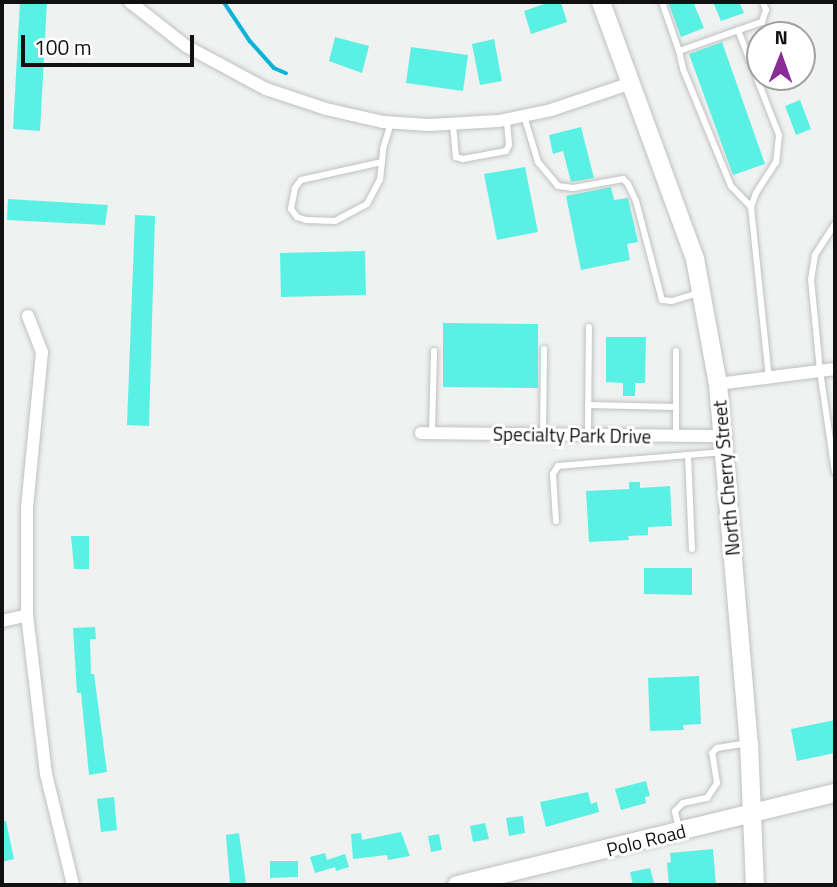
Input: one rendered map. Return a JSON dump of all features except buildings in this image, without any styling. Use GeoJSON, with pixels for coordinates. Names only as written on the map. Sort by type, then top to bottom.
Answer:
{"type":"FeatureCollection","features":[{"type":"Feature","properties":{"kind":"main road","name":"North Cherry Street"},"geometry":{"type":"LineString","coordinates":[[601,2],[695,259],[718,384],[749,743],[755,885]]}},
{"type":"Feature","properties":{"kind":"main road","name":"Polo Road"},"geometry":{"type":"LineString","coordinates":[[457,885],[835,793]]}},
{"type":"Feature","properties":{"kind":"street"},"geometry":{"type":"LineString","coordinates":[[130,2],[186,46],[266,89],[356,117],[391,123],[453,124],[507,120],[631,83]]}},
{"type":"Feature","properties":{"kind":"street"},"geometry":{"type":"LineString","coordinates":[[29,316],[42,352],[27,507],[27,615],[46,774],[73,885]]}},
{"type":"Feature","properties":{"kind":"street"},"geometry":{"type":"LineString","coordinates":[[718,384],[835,369]]}},
{"type":"Feature","properties":{"kind":"street","name":"Specialty Park Drive"},"geometry":{"type":"LineString","coordinates":[[426,433],[677,436],[724,444]]}},
{"type":"Feature","properties":{"kind":"street"},"geometry":{"type":"LineString","coordinates":[[2,621],[27,615]]}},
{"type":"Feature","properties":{"kind":"lane"},"geometry":{"type":"LineString","coordinates":[[662,2],[680,51],[683,69],[731,186],[751,207]]}},
{"type":"Feature","properties":{"kind":"lane"},"geometry":{"type":"LineString","coordinates":[[680,51],[761,22],[766,10],[763,2]]}},
{"type":"Feature","properties":{"kind":"lane"},"geometry":{"type":"LineString","coordinates":[[738,30],[779,135],[776,162],[756,193],[751,207],[769,377]]}},
{"type":"Feature","properties":{"kind":"lane"},"geometry":{"type":"LineString","coordinates":[[524,116],[538,162],[558,186],[573,188],[623,179],[628,184],[636,201],[662,300],[672,301],[700,293]]}},
{"type":"Feature","properties":{"kind":"lane"},"geometry":{"type":"LineString","coordinates":[[453,124],[456,157],[463,159],[506,151],[509,145],[507,120]]}},
{"type":"Feature","properties":{"kind":"lane"},"geometry":{"type":"LineString","coordinates":[[382,162],[301,180],[295,188],[292,209],[297,217],[306,220],[335,221],[367,204],[375,193],[391,123]]}},
{"type":"Feature","properties":{"kind":"lane"},"geometry":{"type":"LineString","coordinates":[[835,226],[815,255],[811,279],[820,371],[835,472]]}},
{"type":"Feature","properties":{"kind":"lane"},"geometry":{"type":"LineString","coordinates":[[588,435],[589,327]]}},
{"type":"Feature","properties":{"kind":"lane"},"geometry":{"type":"LineString","coordinates":[[543,434],[544,349]]}},
{"type":"Feature","properties":{"kind":"lane"},"geometry":{"type":"LineString","coordinates":[[426,433],[433,351]]}},
{"type":"Feature","properties":{"kind":"lane"},"geometry":{"type":"LineString","coordinates":[[676,351],[677,436]]}},
{"type":"Feature","properties":{"kind":"lane"},"geometry":{"type":"LineString","coordinates":[[589,405],[676,407]]}},
{"type":"Feature","properties":{"kind":"lane"},"geometry":{"type":"LineString","coordinates":[[556,521],[553,474],[558,466],[688,455],[724,444]]}},
{"type":"Feature","properties":{"kind":"lane"},"geometry":{"type":"LineString","coordinates":[[688,455],[692,549]]}},
{"type":"Feature","properties":{"kind":"lane"},"geometry":{"type":"LineString","coordinates":[[679,832],[675,811],[683,803],[707,797],[717,783],[712,753],[725,746],[749,743]]}},
{"type":"Feature","properties":{"kind":"waterway"},"geometry":{"type":"LineString","coordinates":[[224,2],[250,41],[274,68],[286,73]]}}]}
